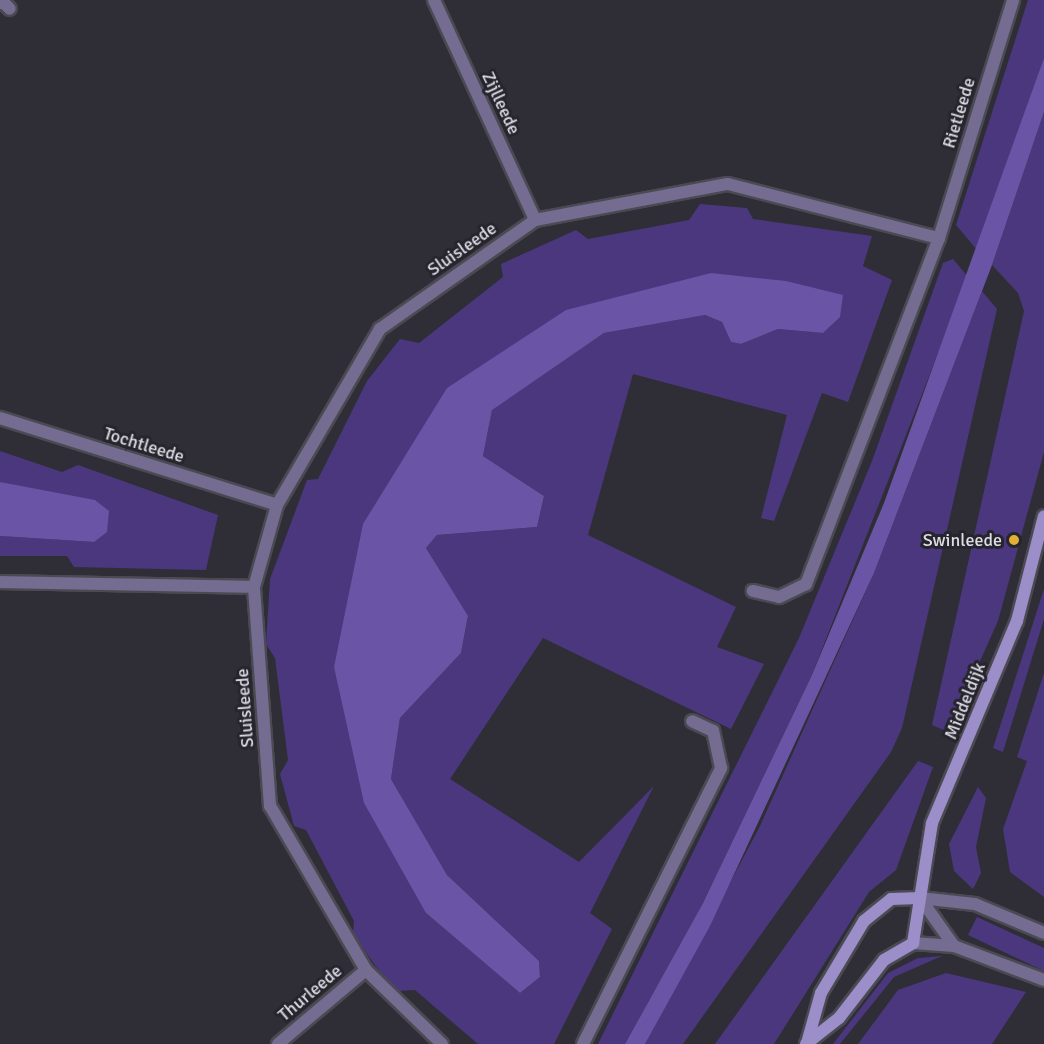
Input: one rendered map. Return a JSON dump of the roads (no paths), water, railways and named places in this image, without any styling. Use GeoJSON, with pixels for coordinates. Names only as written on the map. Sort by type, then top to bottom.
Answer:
{"type":"FeatureCollection","features":[{"type":"Feature","properties":{"kind":"street"},"geometry":{"type":"LineString","coordinates":[[0,0],[10,9]]}},
{"type":"Feature","properties":{"kind":"street","name":"Zijlleede"},"geometry":{"type":"LineString","coordinates":[[434,0],[535,220]]}},
{"type":"Feature","properties":{"kind":"street","name":"Rietleede"},"geometry":{"type":"LineString","coordinates":[[939,238],[1013,0]]}},
{"type":"Feature","properties":{"kind":"street","name":"Sluisleede"},"geometry":{"type":"LineString","coordinates":[[442,1044],[366,970],[270,806],[254,587],[277,505],[380,328],[535,220],[728,184],[939,238]]}},
{"type":"Feature","properties":{"kind":"street"},"geometry":{"type":"LineString","coordinates":[[753,591],[779,597],[806,584],[939,238]]}},
{"type":"Feature","properties":{"kind":"street","name":"Tochtleede"},"geometry":{"type":"LineString","coordinates":[[0,418],[277,505]]}},
{"type":"Feature","properties":{"kind":"street","name":"Middeldijk"},"geometry":{"type":"LineString","coordinates":[[913,943],[932,823],[1017,621],[1044,516]]}},
{"type":"Feature","properties":{"kind":"street"},"geometry":{"type":"LineString","coordinates":[[0,582],[254,587]]}},
{"type":"Feature","properties":{"kind":"street"},"geometry":{"type":"LineString","coordinates":[[583,1044],[721,768],[713,731],[692,721]]}},
{"type":"Feature","properties":{"kind":"street"},"geometry":{"type":"LineString","coordinates":[[806,1043],[821,993],[864,921],[891,899],[920,898],[975,904],[1044,933]]}},
{"type":"Feature","properties":{"kind":"street"},"geometry":{"type":"LineString","coordinates":[[920,898],[954,946]]}},
{"type":"Feature","properties":{"kind":"street"},"geometry":{"type":"LineString","coordinates":[[806,1043],[839,1018],[884,960],[913,943],[954,946],[1044,980]]}},
{"type":"Feature","properties":{"kind":"street","name":"Thurleede"},"geometry":{"type":"LineString","coordinates":[[278,1044],[366,970]]}},
{"type":"Feature","properties":{"kind":"place","name":"Swinleede"},"geometry":{"type":"Point","coordinates":[1014,540]}}]}
